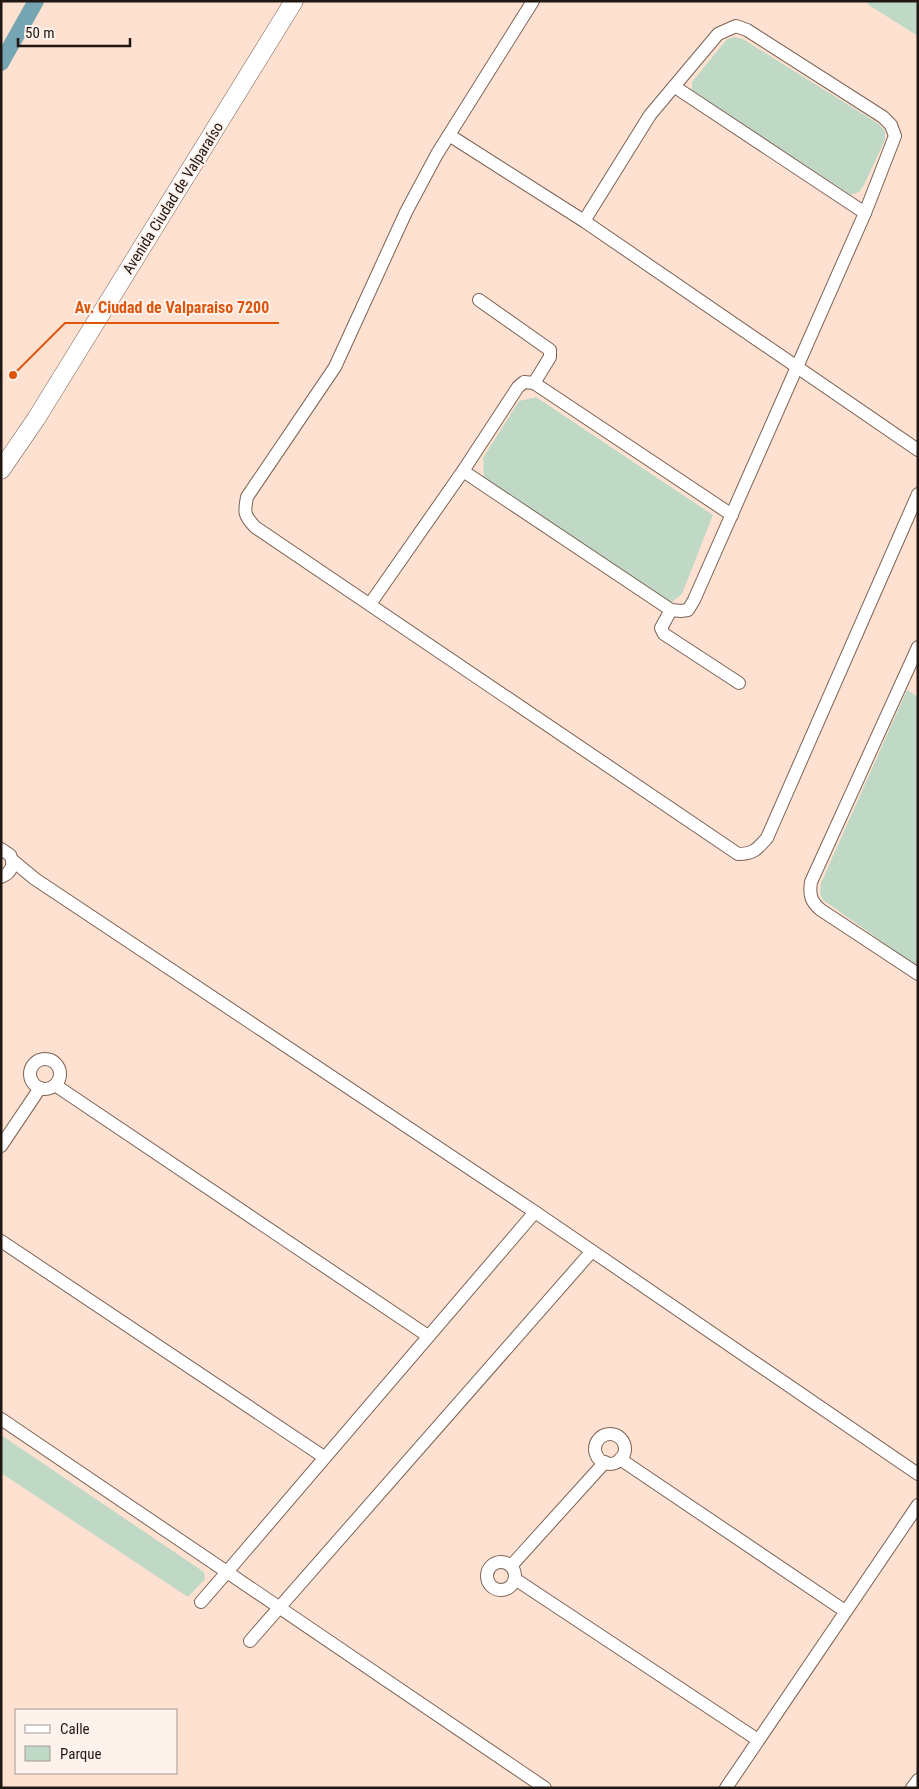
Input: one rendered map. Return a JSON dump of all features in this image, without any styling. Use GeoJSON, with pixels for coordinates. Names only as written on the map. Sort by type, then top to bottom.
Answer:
{"type":"FeatureCollection","features":[{"type":"Feature","properties":{"kind":"main road","name":"Avenida Ciudad de Valparaíso"},"geometry":{"type":"LineString","coordinates":[[1,470],[41,411],[294,1]]}},
{"type":"Feature","properties":{"kind":"street"},"geometry":{"type":"LineString","coordinates":[[533,1],[449,135],[414,195],[334,367],[247,497],[244,511],[248,519],[255,527],[738,854],[750,854],[767,838],[918,494]]}},
{"type":"Feature","properties":{"kind":"street"},"geometry":{"type":"LineString","coordinates":[[463,471],[670,610],[681,612],[688,610],[732,516],[865,214],[895,136],[891,125],[883,117],[747,30],[736,26],[718,34],[650,115],[584,221]]}},
{"type":"Feature","properties":{"kind":"street"},"geometry":{"type":"LineString","coordinates":[[675,87],[865,214]]}},
{"type":"Feature","properties":{"kind":"street"},"geometry":{"type":"LineString","coordinates":[[449,135],[584,221],[918,450]]}},
{"type":"Feature","properties":{"kind":"street"},"geometry":{"type":"LineString","coordinates":[[478,300],[550,350],[550,357],[534,383]]}},
{"type":"Feature","properties":{"kind":"street"},"geometry":{"type":"LineString","coordinates":[[370,604],[463,471],[518,387],[524,382],[534,383],[732,516]]}},
{"type":"Feature","properties":{"kind":"street"},"geometry":{"type":"LineString","coordinates":[[670,610],[661,628],[664,634],[739,683]]}},
{"type":"Feature","properties":{"kind":"street"},"geometry":{"type":"LineString","coordinates":[[918,647],[812,882],[810,893],[813,903],[821,910],[918,974]]}},
{"type":"Feature","properties":{"kind":"street"},"geometry":{"type":"LineString","coordinates":[[1,849],[7,852],[12,860],[36,879],[535,1212],[918,1474]]}},
{"type":"Feature","properties":{"kind":"street"},"geometry":{"type":"LineString","coordinates":[[3,877],[11,870],[12,860]]}},
{"type":"Feature","properties":{"kind":"street"},"geometry":{"type":"LineString","coordinates":[[3,877],[17,874],[36,879]]}},
{"type":"Feature","properties":{"kind":"street"},"geometry":{"type":"LineString","coordinates":[[45,1060],[54,1063],[60,1071],[58,1081],[48,1089],[40,1088],[32,1082],[30,1072],[35,1063],[45,1060]]}},
{"type":"Feature","properties":{"kind":"street"},"geometry":{"type":"LineString","coordinates":[[55,1085],[428,1336]]}},
{"type":"Feature","properties":{"kind":"street"},"geometry":{"type":"LineString","coordinates":[[1,1146],[40,1088]]}},
{"type":"Feature","properties":{"kind":"street"},"geometry":{"type":"LineString","coordinates":[[201,1602],[535,1212]]}},
{"type":"Feature","properties":{"kind":"street"},"geometry":{"type":"LineString","coordinates":[[1,1241],[324,1457]]}},
{"type":"Feature","properties":{"kind":"street"},"geometry":{"type":"LineString","coordinates":[[250,1641],[592,1251]]}},
{"type":"Feature","properties":{"kind":"street"},"geometry":{"type":"LineString","coordinates":[[1,1420],[545,1788]]}},
{"type":"Feature","properties":{"kind":"street"},"geometry":{"type":"LineString","coordinates":[[614,1434],[622,1440],[624,1450],[620,1459],[613,1463],[605,1462],[597,1456],[595,1446],[604,1435],[614,1434]]}},
{"type":"Feature","properties":{"kind":"street"},"geometry":{"type":"LineString","coordinates":[[620,1459],[845,1612]]}},
{"type":"Feature","properties":{"kind":"street"},"geometry":{"type":"LineString","coordinates":[[511,1566],[605,1462]]}},
{"type":"Feature","properties":{"kind":"street"},"geometry":{"type":"LineString","coordinates":[[726,1788],[918,1505]]}},
{"type":"Feature","properties":{"kind":"street"},"geometry":{"type":"LineString","coordinates":[[502,1562],[511,1566],[515,1579],[510,1586],[503,1590],[494,1588],[489,1581],[488,1572],[494,1565],[502,1562]]}},
{"type":"Feature","properties":{"kind":"street"},"geometry":{"type":"LineString","coordinates":[[515,1579],[758,1740]]}},
{"type":"Feature","properties":{"kind":"street"},"geometry":{"type":"LineString","coordinates":[[912,1788],[918,1780]]}},
{"type":"Feature","properties":{"kind":"green space"},"geometry":{"type":"Polygon","coordinates":[[[869,1],[918,1],[918,36],[867,4],[869,1]]]}},
{"type":"Feature","properties":{"kind":"green space"},"geometry":{"type":"Polygon","coordinates":[[[735,37],[743,39],[879,124],[885,131],[885,140],[859,192],[851,195],[692,90],[692,82],[727,39],[735,37]]]}},
{"type":"Feature","properties":{"kind":"green space"},"geometry":{"type":"Polygon","coordinates":[[[536,397],[713,515],[682,594],[671,603],[484,477],[483,458],[519,401],[536,397]]]}},
{"type":"Feature","properties":{"kind":"green space"},"geometry":{"type":"Polygon","coordinates":[[[907,690],[918,697],[918,964],[914,964],[823,900],[820,894],[821,883],[907,690]]]}},
{"type":"Feature","properties":{"kind":"green space"},"geometry":{"type":"Polygon","coordinates":[[[1,1435],[204,1572],[205,1579],[188,1597],[1,1473],[1,1435]]]}},
{"type":"Feature","properties":{"kind":"waterway"},"geometry":{"type":"LineString","coordinates":[[1,63],[36,1]]}},
{"type":"Feature","properties":{"kind":"place","name":"Av. Ciudad de Valparaiso 7200"},"geometry":{"type":"Point","coordinates":[13,375]}}]}
